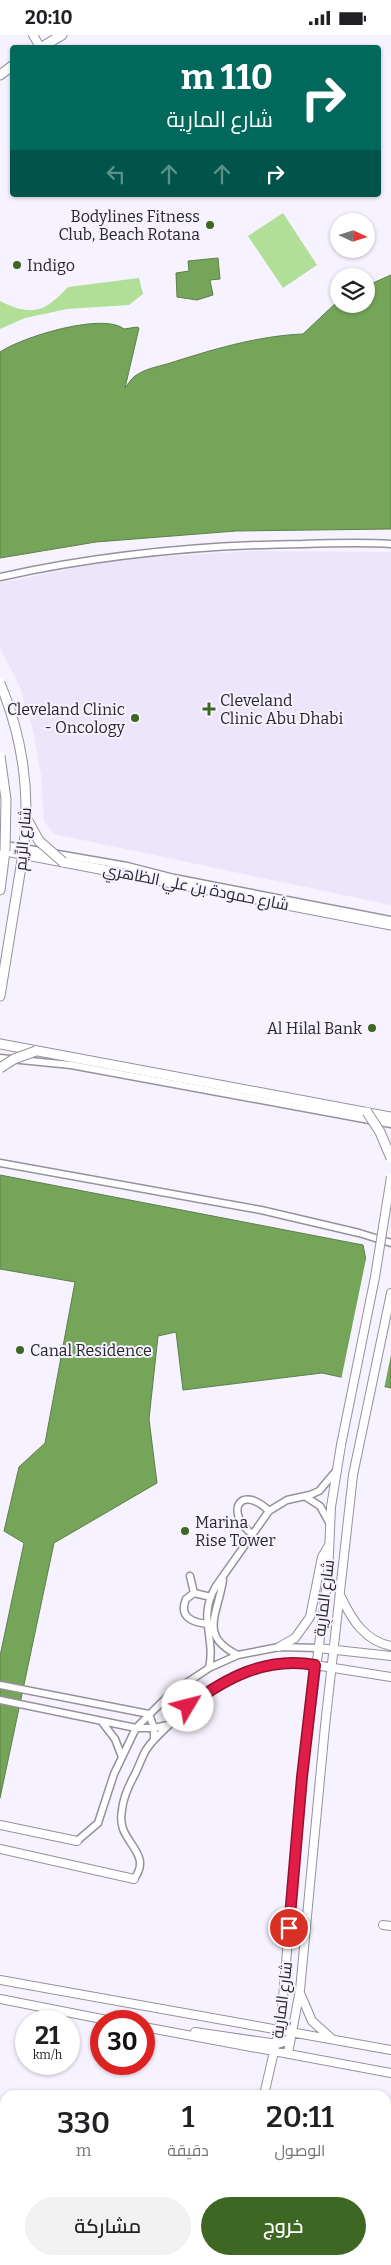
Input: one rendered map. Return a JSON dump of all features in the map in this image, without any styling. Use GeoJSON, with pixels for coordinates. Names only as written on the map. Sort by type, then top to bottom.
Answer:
{"type":"FeatureCollection","features":[{"type":"Feature","properties":{"kind":"main road"},"geometry":{"type":"LineString","coordinates":[[44,45],[61,35]]}},
{"type":"Feature","properties":{"kind":"main road","name":"شارع الرِّيم"},"geometry":{"type":"LineString","coordinates":[[0,683],[20,745],[26,787],[23,854],[0,996]]}},
{"type":"Feature","properties":{"kind":"main road","name":"شارع الرِّيم"},"geometry":{"type":"LineString","coordinates":[[0,756],[6,819],[2,848],[0,890]]}},
{"type":"Feature","properties":{"kind":"main road"},"geometry":{"type":"LineString","coordinates":[[26,816],[39,841],[63,862]]}},
{"type":"Feature","properties":{"kind":"main road"},"geometry":{"type":"LineString","coordinates":[[0,829],[6,819]]}},
{"type":"Feature","properties":{"kind":"main road","name":"شارع حمودة بن علي الظاهري"},"geometry":{"type":"LineString","coordinates":[[2,848],[63,862],[391,925]]}},
{"type":"Feature","properties":{"kind":"main road"},"geometry":{"type":"LineString","coordinates":[[0,1044],[391,1117]]}},
{"type":"Feature","properties":{"kind":"main road"},"geometry":{"type":"LineString","coordinates":[[0,1068],[14,1059],[36,1051]]}},
{"type":"Feature","properties":{"kind":"main road"},"geometry":{"type":"LineString","coordinates":[[366,1112],[380,1132],[391,1158]]}},
{"type":"Feature","properties":{"kind":"street"},"geometry":{"type":"LineString","coordinates":[[0,577],[104,558],[191,549],[279,544],[391,544]]}},
{"type":"Feature","properties":{"kind":"street"},"geometry":{"type":"LineString","coordinates":[[2,848],[118,864],[391,920]]}},
{"type":"Feature","properties":{"kind":"street"},"geometry":{"type":"LineString","coordinates":[[0,1058],[71,1065],[391,1124]]}},
{"type":"Feature","properties":{"kind":"street"},"geometry":{"type":"LineString","coordinates":[[0,1163],[279,1214],[359,1233],[391,1243]]}},
{"type":"Feature","properties":{"kind":"street","name":"شارع المارِية"},"geometry":{"type":"LineString","coordinates":[[265,2090],[279,2031],[302,1777],[328,1575],[330,1524],[336,1471],[375,1277],[391,1177]]}},
{"type":"Feature","properties":{"kind":"street","name":"شارع المارِية"},"geometry":{"type":"LineString","coordinates":[[288,2053],[300,1990],[353,1475],[391,1293]]}},
{"type":"Feature","properties":{"kind":"street"},"geometry":{"type":"LineString","coordinates":[[209,1668],[211,1597],[269,1511],[287,1500],[319,1491],[336,1471]]}},
{"type":"Feature","properties":{"kind":"street"},"geometry":{"type":"LineString","coordinates":[[305,1496],[320,1506],[330,1524]]}},
{"type":"Feature","properties":{"kind":"street"},"geometry":{"type":"LineString","coordinates":[[252,1534],[241,1524],[237,1512],[238,1505],[247,1498],[251,1498],[260,1501],[269,1511]]}},
{"type":"Feature","properties":{"kind":"street"},"geometry":{"type":"LineString","coordinates":[[279,1647],[295,1638],[310,1617],[322,1557],[329,1545]]}},
{"type":"Feature","properties":{"kind":"street"},"geometry":{"type":"LineString","coordinates":[[190,1576],[194,1593]]}},
{"type":"Feature","properties":{"kind":"street"},"geometry":{"type":"LineString","coordinates":[[223,1579],[211,1622],[219,1643],[238,1655]]}},
{"type":"Feature","properties":{"kind":"street"},"geometry":{"type":"LineString","coordinates":[[194,1593],[211,1597]]}},
{"type":"Feature","properties":{"kind":"street"},"geometry":{"type":"LineString","coordinates":[[194,1593],[186,1599],[183,1609],[185,1615],[193,1622],[211,1622]]}},
{"type":"Feature","properties":{"kind":"street"},"geometry":{"type":"LineString","coordinates":[[341,1597],[360,1629],[376,1642],[391,1646]]}},
{"type":"Feature","properties":{"kind":"street"},"geometry":{"type":"LineString","coordinates":[[0,1825],[77,1841],[98,1823],[110,1785],[136,1728],[170,1694],[209,1668],[238,1655],[279,1647],[335,1649],[391,1656]]}},
{"type":"Feature","properties":{"kind":"street"},"geometry":{"type":"LineString","coordinates":[[0,1849],[134,1879],[140,1871],[141,1860],[123,1828],[122,1808],[130,1784],[146,1750],[154,1739],[209,1691],[250,1669],[294,1662],[391,1677]]}},
{"type":"Feature","properties":{"kind":"street"},"geometry":{"type":"LineString","coordinates":[[0,1685],[149,1715]]}},
{"type":"Feature","properties":{"kind":"street"},"geometry":{"type":"LineString","coordinates":[[0,1700],[136,1728],[154,1729],[169,1725]]}},
{"type":"Feature","properties":{"kind":"street"},"geometry":{"type":"LineString","coordinates":[[149,1715],[154,1729],[154,1739]]}},
{"type":"Feature","properties":{"kind":"street"},"geometry":{"type":"LineString","coordinates":[[102,1721],[115,1739],[122,1757]]}},
{"type":"Feature","properties":{"kind":"street"},"geometry":{"type":"LineString","coordinates":[[0,1980],[391,2051]]}},
{"type":"Feature","properties":{"kind":"street"},"geometry":{"type":"LineString","coordinates":[[300,1990],[303,2005],[312,2021],[324,2034],[335,2040]]}},
{"type":"Feature","properties":{"kind":"street"},"geometry":{"type":"LineString","coordinates":[[0,1999],[90,2017]]}},
{"type":"Feature","properties":{"kind":"street"},"geometry":{"type":"LineString","coordinates":[[155,2029],[276,2048],[288,2053],[391,2073]]}},
{"type":"Feature","properties":{"kind":"street"},"geometry":{"type":"LineString","coordinates":[[276,2048],[287,2041],[292,2034]]}},
{"type":"Feature","properties":{"kind":"shaded area"},"geometry":{"type":"Polygon","coordinates":[[[283,213],[317,265],[283,288],[248,236],[283,213]]]}},
{"type":"Feature","properties":{"kind":"shaded area"},"geometry":{"type":"Polygon","coordinates":[[[218,258],[220,279],[210,280],[213,295],[197,300],[177,297],[176,273],[189,271],[188,261],[218,258]]]}},
{"type":"Feature","properties":{"kind":"shaded area"},"geometry":{"type":"Polygon","coordinates":[[[391,275],[391,529],[236,531],[96,542],[0,558],[0,352],[43,334],[81,325],[99,323],[114,324],[124,329],[137,327],[139,328],[125,388],[135,376],[155,367],[234,345],[285,335],[303,334],[330,308],[330,313],[375,313],[375,282],[391,275]]]}},
{"type":"Feature","properties":{"kind":"shaded area"},"geometry":{"type":"Polygon","coordinates":[[[139,278],[143,294],[129,305],[67,309],[25,318],[0,329],[0,301],[21,309],[37,309],[45,307],[68,287],[139,278]]]}},
{"type":"Feature","properties":{"kind":"shaded area","name":"Cleveland Clinic Abu Dhabi"},"geometry":{"type":"Polygon","coordinates":[[[252,551],[391,552],[391,905],[54,834],[44,821],[41,775],[33,730],[20,687],[0,648],[0,583],[118,559],[252,551]]]}},
{"type":"Feature","properties":{"kind":"shaded area"},"geometry":{"type":"Polygon","coordinates":[[[0,1175],[363,1245],[368,1270],[391,1274],[391,1388],[322,1373],[183,1390],[176,1332],[158,1336],[149,1419],[157,1483],[54,1543],[0,1798],[0,1656],[24,1543],[4,1531],[19,1467],[45,1443],[75,1282],[0,1269],[0,1175]]]}},
{"type":"Feature","properties":{"kind":"pier"},"geometry":{"type":"Polygon","coordinates":[[[367,1254],[370,1268],[391,1272],[391,1355],[384,1389],[341,1380],[367,1254]]]}},
{"type":"Feature","properties":{"kind":"place","name":"Bodylines Fitness Club, Beach Rotana"},"geometry":{"type":"Point","coordinates":[210,225]}},
{"type":"Feature","properties":{"kind":"place","name":"Indigo"},"geometry":{"type":"Point","coordinates":[17,265]}},
{"type":"Feature","properties":{"kind":"place","name":"Cleveland Clinic Abu Dhabi"},"geometry":{"type":"Point","coordinates":[209,709]}},
{"type":"Feature","properties":{"kind":"place","name":"Cleveland Clinic - Oncology"},"geometry":{"type":"Point","coordinates":[135,718]}},
{"type":"Feature","properties":{"kind":"place","name":"Al Hilal Bank"},"geometry":{"type":"Point","coordinates":[372,1028]}},
{"type":"Feature","properties":{"kind":"place","name":"Canal Residence"},"geometry":{"type":"Point","coordinates":[20,1350]}},
{"type":"Feature","properties":{"kind":"place","name":"Marina Rise Tower"},"geometry":{"type":"Point","coordinates":[185,1531]}},
{"type":"Feature","properties":{"kind":"route"},"geometry":{"type":"LineString","coordinates":[[188,1706],[234,1676],[250,1669],[294,1662],[315,1665],[302,1777],[289,1928]]}}]}
